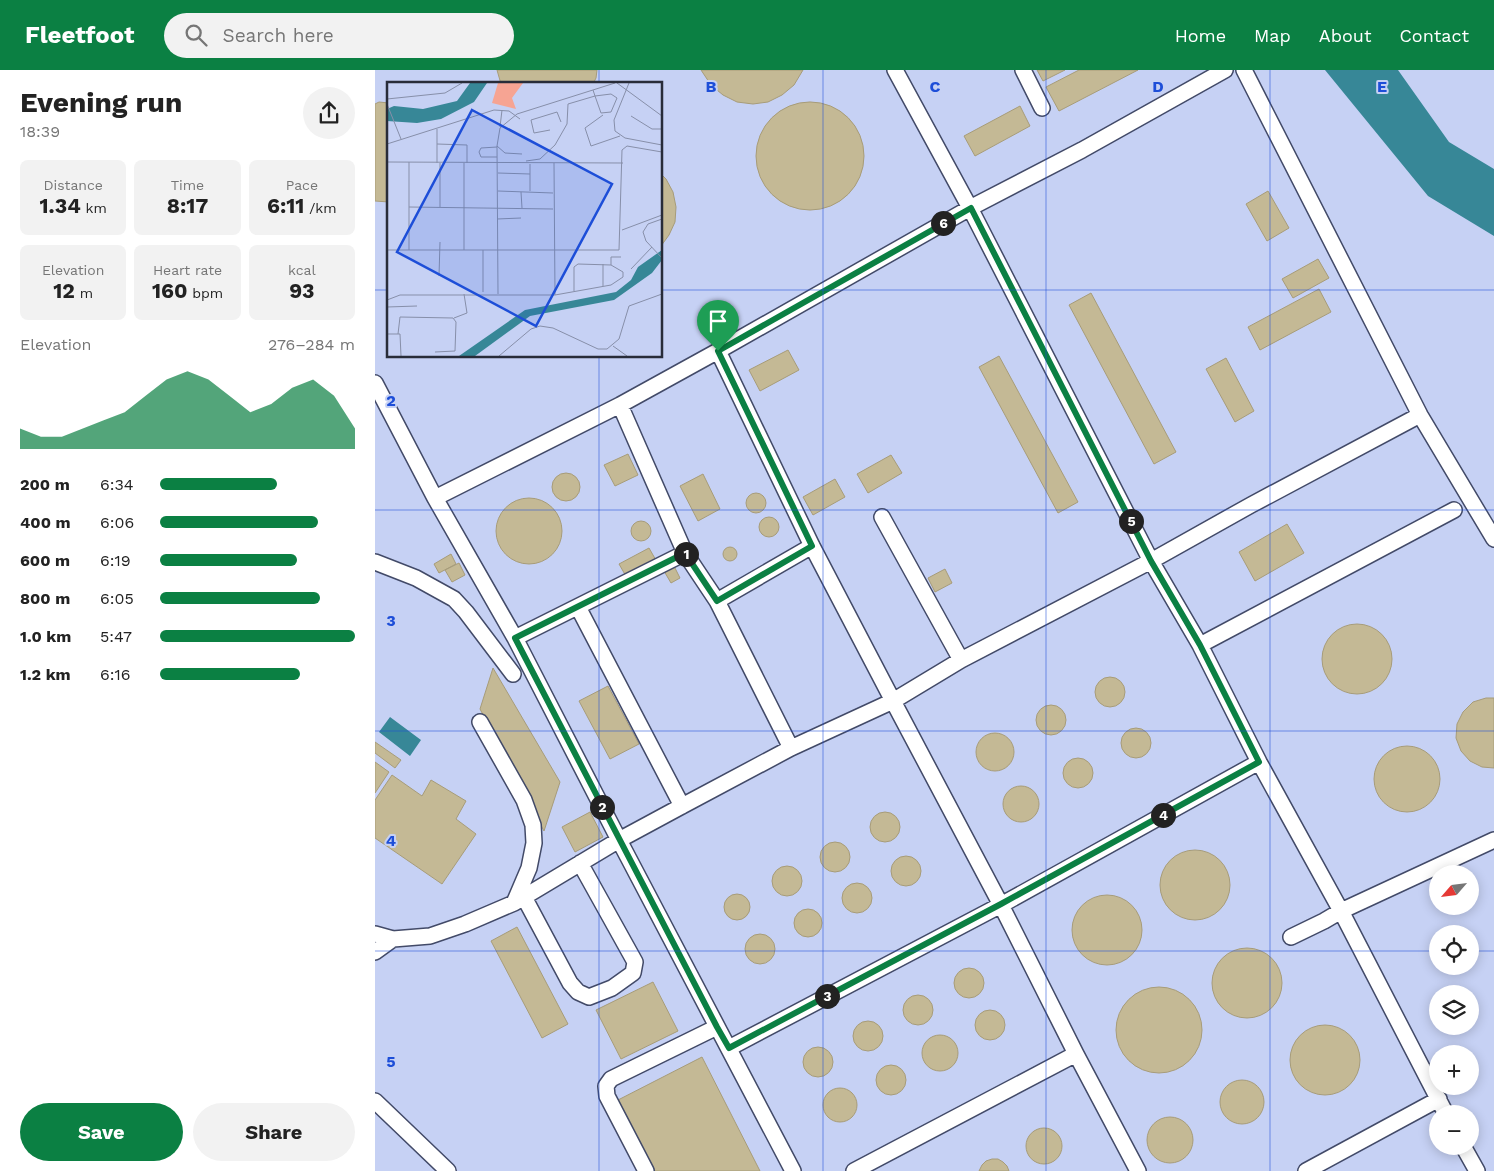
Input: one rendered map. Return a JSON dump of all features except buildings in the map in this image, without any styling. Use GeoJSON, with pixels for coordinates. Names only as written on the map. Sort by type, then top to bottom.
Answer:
{"type":"FeatureCollection","features":[{"type":"Feature","properties":{"kind":"lane"},"geometry":{"type":"LineString","coordinates":[[895,70],[971,208],[1151,561],[1200,645],[1259,762],[1341,911],[1442,1105]]}},
{"type":"Feature","properties":{"kind":"lane"},"geometry":{"type":"LineString","coordinates":[[1023,70],[1042,108]]}},
{"type":"Feature","properties":{"kind":"lane"},"geometry":{"type":"LineString","coordinates":[[435,498],[620,405],[971,208],[1082,150],[1225,70]]}},
{"type":"Feature","properties":{"kind":"lane"},"geometry":{"type":"LineString","coordinates":[[1244,70],[1420,415],[1494,539]]}},
{"type":"Feature","properties":{"kind":"lane"},"geometry":{"type":"LineString","coordinates":[[718,351],[812,546],[1001,904],[1075,1054],[1139,1171]]}},
{"type":"Feature","properties":{"kind":"lane"},"geometry":{"type":"LineString","coordinates":[[375,383],[435,498],[515,638],[793,1171]]}},
{"type":"Feature","properties":{"kind":"lane"},"geometry":{"type":"LineString","coordinates":[[620,405],[685,553],[717,601],[791,748]]}},
{"type":"Feature","properties":{"kind":"lane"},"geometry":{"type":"LineString","coordinates":[[375,934],[393,939],[430,936],[465,924],[519,900],[619,840],[681,806],[791,748],[893,701],[961,660],[1151,561],[1251,505],[1420,415]]}},
{"type":"Feature","properties":{"kind":"lane"},"geometry":{"type":"LineString","coordinates":[[1200,645],[1453,510]]}},
{"type":"Feature","properties":{"kind":"lane"},"geometry":{"type":"LineString","coordinates":[[882,517],[961,660]]}},
{"type":"Feature","properties":{"kind":"lane"},"geometry":{"type":"LineString","coordinates":[[717,601],[812,546]]}},
{"type":"Feature","properties":{"kind":"lane"},"geometry":{"type":"LineString","coordinates":[[515,638],[685,553]]}},
{"type":"Feature","properties":{"kind":"lane"},"geometry":{"type":"LineString","coordinates":[[375,562],[416,578],[454,599],[467,612],[513,674]]}},
{"type":"Feature","properties":{"kind":"lane"},"geometry":{"type":"LineString","coordinates":[[578,607],[681,806]]}},
{"type":"Feature","properties":{"kind":"lane"},"geometry":{"type":"LineString","coordinates":[[480,722],[524,800],[533,825],[534,843],[529,868],[519,900],[570,982],[578,992],[589,997],[612,988],[633,973],[635,962],[580,863]]}},
{"type":"Feature","properties":{"kind":"lane"},"geometry":{"type":"LineString","coordinates":[[729,1048],[1001,904],[1259,762]]}},
{"type":"Feature","properties":{"kind":"lane"},"geometry":{"type":"LineString","coordinates":[[1291,937],[1341,911],[1494,840]]}},
{"type":"Feature","properties":{"kind":"lane"},"geometry":{"type":"LineString","coordinates":[[375,952],[393,939]]}},
{"type":"Feature","properties":{"kind":"lane"},"geometry":{"type":"LineString","coordinates":[[646,1171],[607,1096],[606,1086],[611,1079],[717,1027]]}},
{"type":"Feature","properties":{"kind":"lane"},"geometry":{"type":"LineString","coordinates":[[854,1171],[1075,1054]]}},
{"type":"Feature","properties":{"kind":"lane"},"geometry":{"type":"LineString","coordinates":[[1306,1171],[1439,1100]]}},
{"type":"Feature","properties":{"kind":"lane"},"geometry":{"type":"LineString","coordinates":[[375,1101],[448,1171]]}},
{"type":"Feature","properties":{"kind":"lane"},"geometry":{"type":"LineString","coordinates":[[1468,1155],[1477,1171]]}},
{"type":"Feature","properties":{"kind":"shaded area"},"geometry":{"type":"Polygon","coordinates":[[[1325,70],[1398,70],[1449,142],[1494,169],[1494,236],[1428,196],[1325,70]]]}},
{"type":"Feature","properties":{"kind":"shaded area"},"geometry":{"type":"Polygon","coordinates":[[[390,717],[421,740],[410,756],[379,732],[390,717]]]}},
{"type":"Feature","properties":{"kind":"route"},"geometry":{"type":"LineString","coordinates":[[971,208],[1151,561],[1200,645],[1259,762],[1001,904],[729,1048],[515,638],[685,553],[717,601],[812,546],[718,351],[971,208]]}}]}
